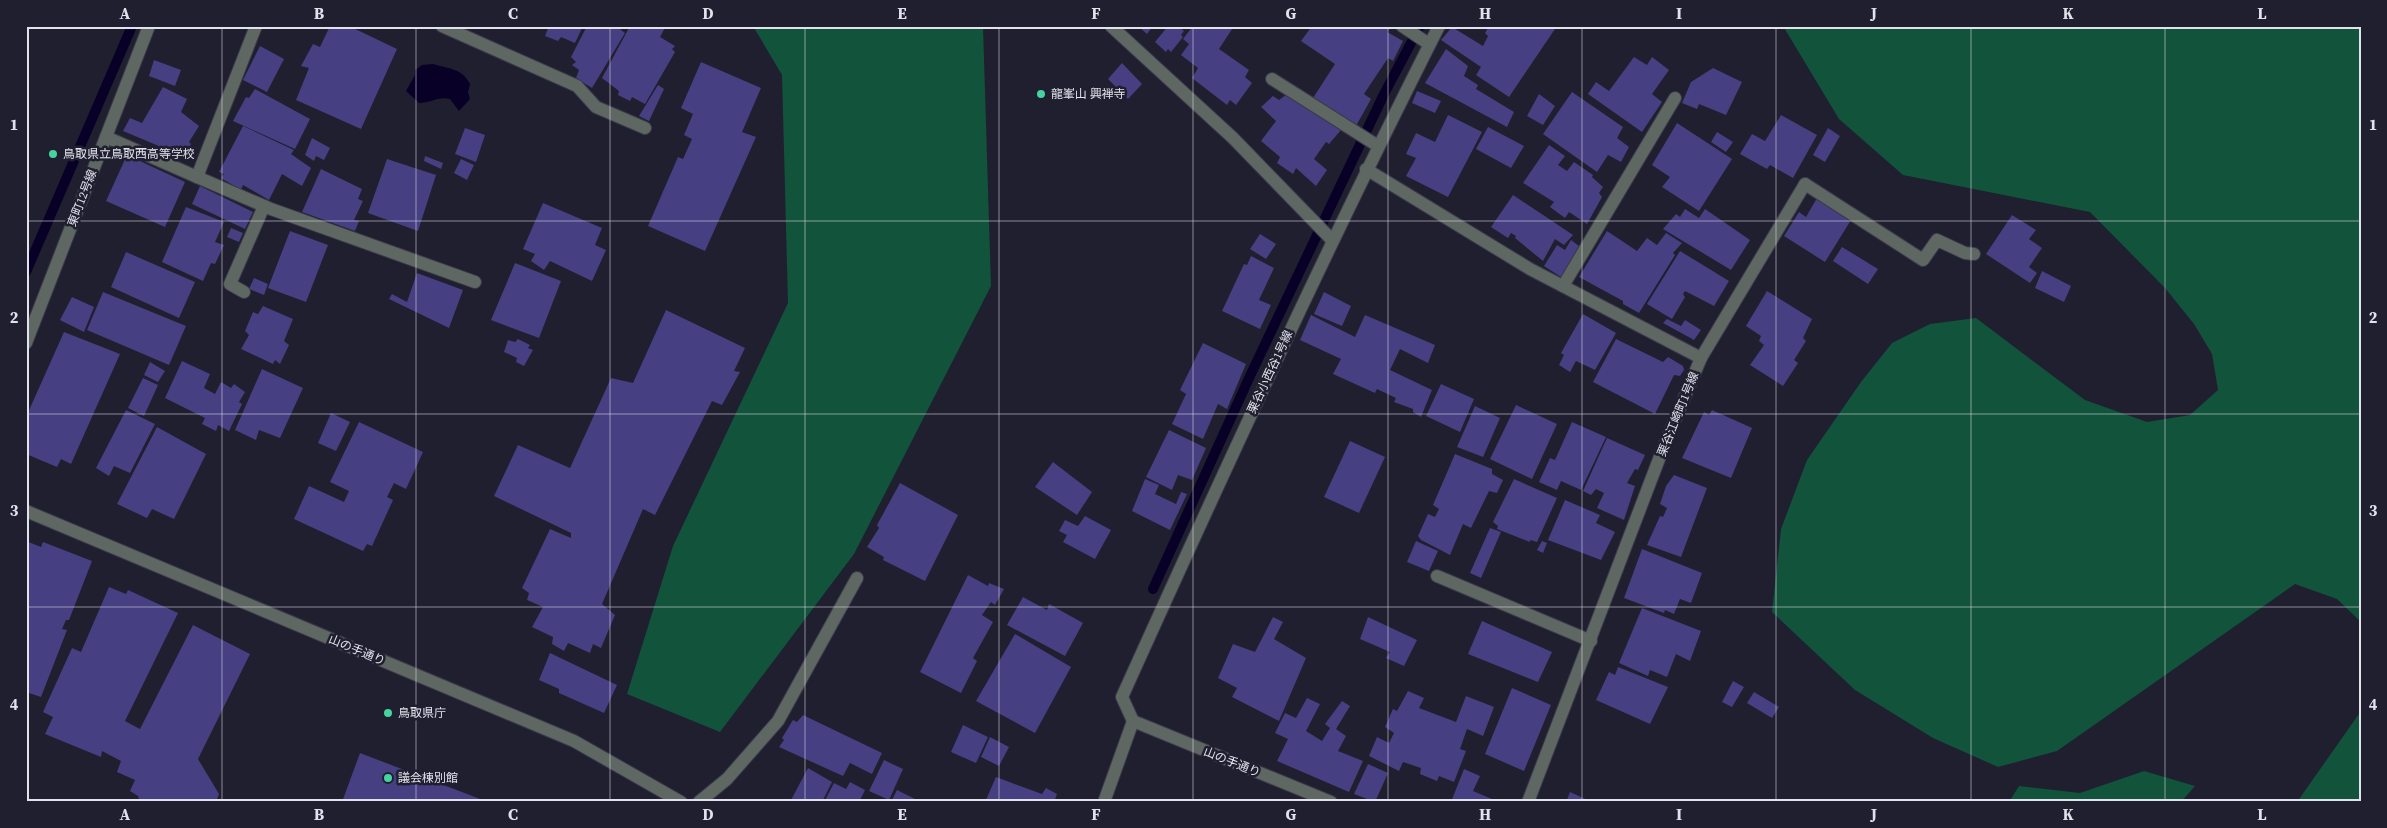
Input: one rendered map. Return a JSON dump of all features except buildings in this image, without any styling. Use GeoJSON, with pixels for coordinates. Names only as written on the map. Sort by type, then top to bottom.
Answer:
{"type":"FeatureCollection","features":[{"type":"Feature","properties":{"kind":"street","name":"東町12号線"},"geometry":{"type":"LineString","coordinates":[[26,342],[149,26]]}},
{"type":"Feature","properties":{"kind":"street"},"geometry":{"type":"LineString","coordinates":[[197,177],[256,26]]}},
{"type":"Feature","properties":{"kind":"street"},"geometry":{"type":"LineString","coordinates":[[442,26],[577,86],[596,107],[644,128]]}},
{"type":"Feature","properties":{"kind":"street"},"geometry":{"type":"LineString","coordinates":[[1111,26],[1233,138],[1332,240]]}},
{"type":"Feature","properties":{"kind":"street"},"geometry":{"type":"LineString","coordinates":[[1402,26],[1430,44]]}},
{"type":"Feature","properties":{"kind":"street","name":"栗谷小西谷1号線"},"geometry":{"type":"LineString","coordinates":[[1134,721],[1122,697],[1246,422],[1366,169],[1438,26]]}},
{"type":"Feature","properties":{"kind":"street"},"geometry":{"type":"LineString","coordinates":[[1272,79],[1378,146]]}},
{"type":"Feature","properties":{"kind":"street"},"geometry":{"type":"LineString","coordinates":[[1562,286],[1675,98]]}},
{"type":"Feature","properties":{"kind":"street"},"geometry":{"type":"LineString","coordinates":[[106,137],[264,206],[475,282]]}},
{"type":"Feature","properties":{"kind":"street","name":"栗谷江崎町1号線"},"geometry":{"type":"LineString","coordinates":[[1366,169],[1530,269],[1701,358],[1664,446],[1528,802]]}},
{"type":"Feature","properties":{"kind":"street"},"geometry":{"type":"LineString","coordinates":[[1701,358],[1804,184],[1923,260],[1937,240],[1965,253],[1974,254]]}},
{"type":"Feature","properties":{"kind":"street"},"geometry":{"type":"LineString","coordinates":[[244,292],[230,284],[264,206]]}},
{"type":"Feature","properties":{"kind":"street","name":"山の手通り"},"geometry":{"type":"LineString","coordinates":[[26,511],[574,741],[681,802]]}},
{"type":"Feature","properties":{"kind":"street"},"geometry":{"type":"LineString","coordinates":[[1437,576],[1591,641]]}},
{"type":"Feature","properties":{"kind":"street"},"geometry":{"type":"LineString","coordinates":[[699,802],[727,779],[778,722],[857,578]]}},
{"type":"Feature","properties":{"kind":"street"},"geometry":{"type":"LineString","coordinates":[[1104,802],[1134,721]]}},
{"type":"Feature","properties":{"kind":"street","name":"山の手通り"},"geometry":{"type":"LineString","coordinates":[[1134,721],[1331,802]]}},
{"type":"Feature","properties":{"kind":"green space"},"geometry":{"type":"Polygon","coordinates":[[[753,26],[983,26],[991,286],[854,554],[720,732],[627,694],[673,546],[788,303],[782,75],[753,26]]]}},
{"type":"Feature","properties":{"kind":"green space"},"geometry":{"type":"Polygon","coordinates":[[[1783,26],[2361,26],[2361,622],[2337,599],[2295,584],[2057,751],[1998,767],[1933,738],[1855,690],[1772,612],[1781,529],[1807,460],[1861,382],[1892,343],[1930,324],[1976,318],[2085,400],[2147,422],[2190,415],[2218,390],[2212,354],[2194,324],[2165,288],[2090,212],[1903,175],[1839,119],[1783,26]]]}},
{"type":"Feature","properties":{"kind":"green space"},"geometry":{"type":"Polygon","coordinates":[[[2361,711],[2361,802],[2297,802],[2361,711]]]}},
{"type":"Feature","properties":{"kind":"green space"},"geometry":{"type":"Polygon","coordinates":[[[2144,771],[2195,786],[2181,802],[2009,802],[2019,786],[2080,793],[2144,771]]]}},
{"type":"Feature","properties":{"kind":"shaded area"},"geometry":{"type":"Polygon","coordinates":[[[433,64],[459,72],[470,84],[468,92],[470,99],[459,111],[450,99],[442,98],[419,103],[406,91],[415,75],[415,70],[422,65],[433,64]]]}},
{"type":"Feature","properties":{"kind":"waterway"},"geometry":{"type":"LineString","coordinates":[[26,272],[132,26]]}},
{"type":"Feature","properties":{"kind":"waterway"},"geometry":{"type":"LineString","coordinates":[[1153,589],[1250,376],[1384,94],[1420,26]]}},
{"type":"Feature","properties":{"kind":"place","name":"龍峯山 興禅寺"},"geometry":{"type":"Point","coordinates":[1041,94]}},
{"type":"Feature","properties":{"kind":"place","name":"鳥取県立鳥取西高等学校"},"geometry":{"type":"Point","coordinates":[53,154]}},
{"type":"Feature","properties":{"kind":"place","name":"鳥取県庁"},"geometry":{"type":"Point","coordinates":[388,713]}},
{"type":"Feature","properties":{"kind":"place","name":"議会棟別館"},"geometry":{"type":"Point","coordinates":[388,778]}}]}
